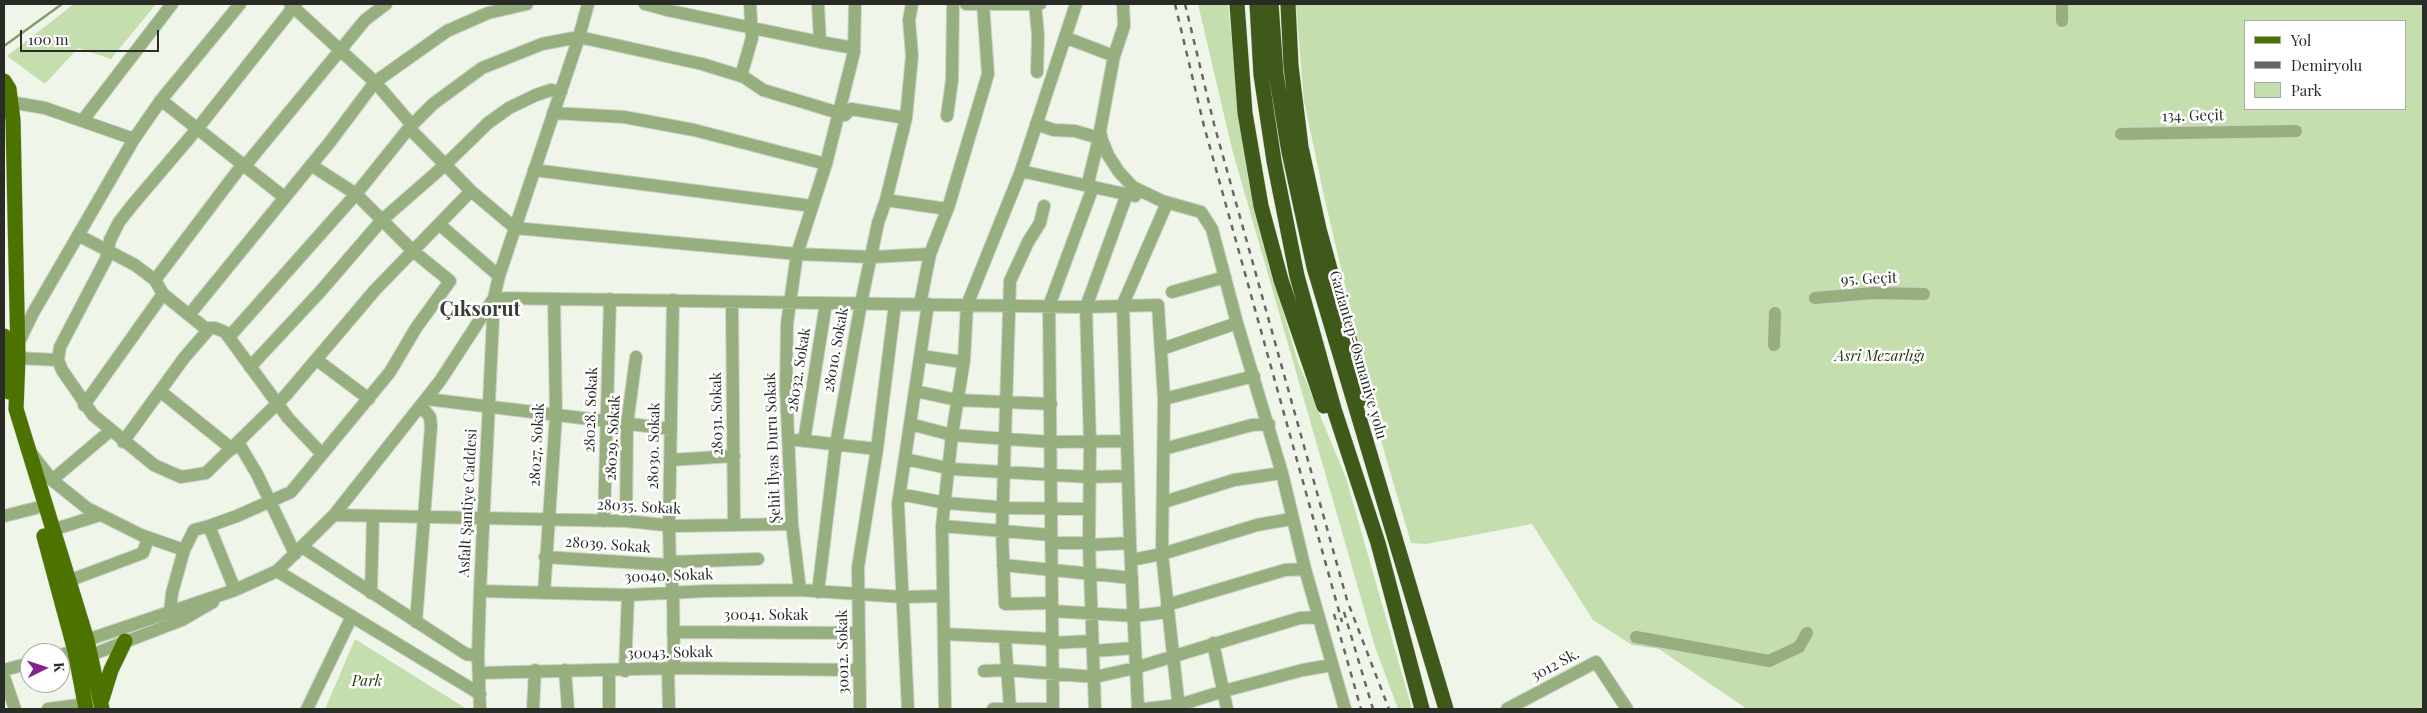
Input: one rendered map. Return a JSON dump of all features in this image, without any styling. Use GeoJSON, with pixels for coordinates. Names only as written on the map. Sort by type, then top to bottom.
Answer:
{"type":"FeatureCollection","features":[{"type":"Feature","properties":{"kind":"highway"},"geometry":{"type":"LineString","coordinates":[[1237,4],[1244,114],[1261,206],[1281,280],[1313,375],[1378,544]]}},
{"type":"Feature","properties":{"kind":"highway"},"geometry":{"type":"LineString","coordinates":[[1257,4],[1262,85],[1274,161],[1297,276],[1334,409],[1378,544],[1422,709]]}},
{"type":"Feature","properties":{"kind":"highway","name":"Gaziantep-Osmaniye yolu"},"geometry":{"type":"LineString","coordinates":[[1271,4],[1276,74],[1289,152],[1309,248],[1446,709]]}},
{"type":"Feature","properties":{"kind":"highway"},"geometry":{"type":"LineString","coordinates":[[1288,4],[1291,66],[1301,147],[1319,229],[1354,357],[1376,476]]}},
{"type":"Feature","properties":{"kind":"main road"},"geometry":{"type":"LineString","coordinates":[[4,80],[9,89],[18,351],[16,409],[87,640],[102,705]]}},
{"type":"Feature","properties":{"kind":"main road"},"geometry":{"type":"LineString","coordinates":[[4,336],[6,382],[15,427],[36,508],[65,643]]}},
{"type":"Feature","properties":{"kind":"main road"},"geometry":{"type":"LineString","coordinates":[[102,705],[111,670],[125,641]]}},
{"type":"Feature","properties":{"kind":"main road"},"geometry":{"type":"LineString","coordinates":[[70,662],[86,707]]}},
{"type":"Feature","properties":{"kind":"street"},"geometry":{"type":"LineString","coordinates":[[83,120],[172,4]]}},
{"type":"Feature","properties":{"kind":"street"},"geometry":{"type":"LineString","coordinates":[[58,360],[18,351],[33,313],[134,138],[161,100],[240,4]]}},
{"type":"Feature","properties":{"kind":"street"},"geometry":{"type":"LineString","coordinates":[[155,280],[242,165],[250,161],[365,20],[386,4]]}},
{"type":"Feature","properties":{"kind":"street"},"geometry":{"type":"LineString","coordinates":[[189,315],[311,166],[375,82],[447,31],[488,13],[527,4]]}},
{"type":"Feature","properties":{"kind":"street"},"geometry":{"type":"LineString","coordinates":[[70,653],[91,655],[182,620],[235,590],[277,571],[334,515],[424,402],[494,298],[499,276],[580,37],[588,4]]}},
{"type":"Feature","properties":{"kind":"street"},"geometry":{"type":"LineString","coordinates":[[645,4],[854,48]]}},
{"type":"Feature","properties":{"kind":"street"},"geometry":{"type":"LineString","coordinates":[[702,4],[704,17]]}},
{"type":"Feature","properties":{"kind":"street"},"geometry":{"type":"LineString","coordinates":[[741,76],[752,38],[750,4]]}},
{"type":"Feature","properties":{"kind":"street"},"geometry":{"type":"LineString","coordinates":[[818,4],[820,42]]}},
{"type":"Feature","properties":{"kind":"street","name":"Şehit İlyas Duru Sokak"},"geometry":{"type":"LineString","coordinates":[[800,590],[792,524],[786,388],[787,324],[797,254],[826,164],[854,48],[855,4]]}},
{"type":"Feature","properties":{"kind":"street","name":"28010. Sokak"},"geometry":{"type":"LineString","coordinates":[[818,592],[836,444],[861,303],[878,223],[886,200],[906,118],[912,56],[909,20],[912,4]]}},
{"type":"Feature","properties":{"kind":"street"},"geometry":{"type":"LineString","coordinates":[[947,116],[952,80],[953,4]]}},
{"type":"Feature","properties":{"kind":"street"},"geometry":{"type":"LineString","coordinates":[[966,4],[1040,4]]}},
{"type":"Feature","properties":{"kind":"street"},"geometry":{"type":"LineString","coordinates":[[908,709],[898,504],[920,356],[930,254],[947,209],[988,74],[983,4]]}},
{"type":"Feature","properties":{"kind":"street"},"geometry":{"type":"LineString","coordinates":[[1035,4],[1038,35],[1037,72]]}},
{"type":"Feature","properties":{"kind":"street"},"geometry":{"type":"LineString","coordinates":[[945,709],[942,526],[967,305],[1021,171],[1076,4]]}},
{"type":"Feature","properties":{"kind":"street"},"geometry":{"type":"LineString","coordinates":[[1093,188],[1088,183],[1100,135],[1114,56],[1124,26],[1123,4]]}},
{"type":"Feature","properties":{"kind":"street"},"geometry":{"type":"LineString","coordinates":[[2062,4],[2062,21]]}},
{"type":"Feature","properties":{"kind":"street"},"geometry":{"type":"LineString","coordinates":[[471,191],[375,290],[286,395],[206,473],[180,478],[154,465],[110,431],[84,405],[62,370],[58,360],[60,347],[106,259],[119,222],[197,129],[293,5],[375,82],[445,165],[471,191],[515,228],[797,254],[872,257],[930,254]]}},
{"type":"Feature","properties":{"kind":"street"},"geometry":{"type":"LineString","coordinates":[[228,337],[356,194],[411,126],[433,104],[482,68],[506,56],[542,44],[580,37],[702,64],[741,76],[763,90],[845,115],[851,109],[906,118]]}},
{"type":"Feature","properties":{"kind":"street"},"geometry":{"type":"LineString","coordinates":[[1064,40],[1072,40],[1114,56]]}},
{"type":"Feature","properties":{"kind":"street"},"geometry":{"type":"LineString","coordinates":[[250,367],[319,293],[382,220],[445,165],[488,123],[509,108],[551,90],[561,92]]}},
{"type":"Feature","properties":{"kind":"street"},"geometry":{"type":"LineString","coordinates":[[161,100],[284,197]]}},
{"type":"Feature","properties":{"kind":"street"},"geometry":{"type":"LineString","coordinates":[[8,102],[45,108],[134,138]]}},
{"type":"Feature","properties":{"kind":"street"},"geometry":{"type":"LineString","coordinates":[[553,113],[590,114],[694,130],[826,164]]}},
{"type":"Feature","properties":{"kind":"street"},"geometry":{"type":"LineString","coordinates":[[1036,124],[1054,130],[1100,135]]}},
{"type":"Feature","properties":{"kind":"street","name":"134. Geçit"},"geometry":{"type":"LineString","coordinates":[[2121,134],[2296,131]]}},
{"type":"Feature","properties":{"kind":"street"},"geometry":{"type":"LineString","coordinates":[[1100,135],[1108,155],[1133,188],[1165,202]]}},
{"type":"Feature","properties":{"kind":"street"},"geometry":{"type":"LineString","coordinates":[[170,612],[172,593],[184,550],[194,530],[271,502],[290,492],[390,372],[416,328],[450,281],[413,251],[356,194],[311,166]]}},
{"type":"Feature","properties":{"kind":"street"},"geometry":{"type":"LineString","coordinates":[[534,170],[812,206]]}},
{"type":"Feature","properties":{"kind":"street"},"geometry":{"type":"LineString","coordinates":[[1021,171],[1165,202],[1201,212],[1208,219],[1237,323],[1269,424],[1304,569],[1345,709]]}},
{"type":"Feature","properties":{"kind":"street"},"geometry":{"type":"LineString","coordinates":[[1053,709],[1051,641],[1052,442],[1049,306],[1093,188]]}},
{"type":"Feature","properties":{"kind":"street"},"geometry":{"type":"LineString","coordinates":[[1095,709],[1088,544],[1090,443],[1086,307],[1127,194]]}},
{"type":"Feature","properties":{"kind":"street"},"geometry":{"type":"LineString","coordinates":[[886,200],[947,209]]}},
{"type":"Feature","properties":{"kind":"street"},"geometry":{"type":"LineString","coordinates":[[1138,709],[1130,543],[1123,304],[1165,202]]}},
{"type":"Feature","properties":{"kind":"street"},"geometry":{"type":"LineString","coordinates":[[1044,206],[1040,223],[1028,242],[1010,281],[1007,402],[1001,506],[1005,604],[1134,616],[1168,608],[1285,570],[1304,569]]}},
{"type":"Feature","properties":{"kind":"street"},"geometry":{"type":"LineString","coordinates":[[440,225],[499,276]]}},
{"type":"Feature","properties":{"kind":"street"},"geometry":{"type":"LineString","coordinates":[[78,235],[108,249],[135,265],[155,280],[163,294],[205,328],[220,329],[288,418],[322,454]]}},
{"type":"Feature","properties":{"kind":"street"},"geometry":{"type":"LineString","coordinates":[[1172,292],[1225,277]]}},
{"type":"Feature","properties":{"kind":"street","name":"95. Geçit"},"geometry":{"type":"LineString","coordinates":[[1815,298],[1874,293],[1924,294]]}},
{"type":"Feature","properties":{"kind":"street"},"geometry":{"type":"LineString","coordinates":[[84,405],[163,294]]}},
{"type":"Feature","properties":{"kind":"street"},"geometry":{"type":"LineString","coordinates":[[494,298],[673,300],[790,304],[1009,304],[1086,307],[1123,304],[1158,305],[1164,399],[1162,554],[1179,707]]}},
{"type":"Feature","properties":{"kind":"street","name":"Asfalt Şantiye Caddesi"},"geometry":{"type":"LineString","coordinates":[[480,709],[478,656],[480,591],[494,298]]}},
{"type":"Feature","properties":{"kind":"street","name":"28027. Sokak"},"geometry":{"type":"LineString","coordinates":[[544,593],[556,415],[554,299]]}},
{"type":"Feature","properties":{"kind":"street","name":"28028. Sokak"},"geometry":{"type":"LineString","coordinates":[[604,521],[610,299]]}},
{"type":"Feature","properties":{"kind":"street","name":"28030. Sokak"},"geometry":{"type":"LineString","coordinates":[[669,709],[668,672],[674,668],[673,593],[669,526],[673,300]]}},
{"type":"Feature","properties":{"kind":"street","name":"28031. Sokak"},"geometry":{"type":"LineString","coordinates":[[732,302],[734,525]]}},
{"type":"Feature","properties":{"kind":"street","name":"28032. Sokak"},"geometry":{"type":"LineString","coordinates":[[804,441],[826,303]]}},
{"type":"Feature","properties":{"kind":"street","name":"30012. Sokak"},"geometry":{"type":"LineString","coordinates":[[860,709],[858,567],[877,449],[895,304]]}},
{"type":"Feature","properties":{"kind":"street"},"geometry":{"type":"LineString","coordinates":[[1774,345],[1775,313]]}},
{"type":"Feature","properties":{"kind":"street"},"geometry":{"type":"LineString","coordinates":[[1162,349],[1237,323]]}},
{"type":"Feature","properties":{"kind":"street"},"geometry":{"type":"LineString","coordinates":[[123,442],[210,328]]}},
{"type":"Feature","properties":{"kind":"street"},"geometry":{"type":"LineString","coordinates":[[920,356],[962,362]]}},
{"type":"Feature","properties":{"kind":"street","name":"28029. Sokak"},"geometry":{"type":"LineString","coordinates":[[626,521],[627,424],[636,357]]}},
{"type":"Feature","properties":{"kind":"street"},"geometry":{"type":"LineString","coordinates":[[317,360],[369,399]]}},
{"type":"Feature","properties":{"kind":"street"},"geometry":{"type":"LineString","coordinates":[[1164,399],[1254,376]]}},
{"type":"Feature","properties":{"kind":"street"},"geometry":{"type":"LineString","coordinates":[[915,391],[956,400],[1051,404]]}},
{"type":"Feature","properties":{"kind":"street"},"geometry":{"type":"LineString","coordinates":[[160,392],[235,445],[299,551],[371,593],[466,654],[478,656]]}},
{"type":"Feature","properties":{"kind":"street"},"geometry":{"type":"LineString","coordinates":[[424,402],[451,400],[489,407],[671,429]]}},
{"type":"Feature","properties":{"kind":"street"},"geometry":{"type":"LineString","coordinates":[[416,622],[431,426],[430,417],[424,402]]}},
{"type":"Feature","properties":{"kind":"street"},"geometry":{"type":"LineString","coordinates":[[910,424],[952,435],[1052,442],[1090,443],[1127,441]]}},
{"type":"Feature","properties":{"kind":"street"},"geometry":{"type":"LineString","coordinates":[[1164,449],[1252,425],[1269,424]]}},
{"type":"Feature","properties":{"kind":"street"},"geometry":{"type":"LineString","coordinates":[[52,480],[110,431]]}},
{"type":"Feature","properties":{"kind":"street"},"geometry":{"type":"LineString","coordinates":[[789,440],[877,449]]}},
{"type":"Feature","properties":{"kind":"street"},"geometry":{"type":"LineString","coordinates":[[29,451],[52,480],[87,508],[148,538],[184,550]]}},
{"type":"Feature","properties":{"kind":"street"},"geometry":{"type":"LineString","coordinates":[[670,460],[734,456]]}},
{"type":"Feature","properties":{"kind":"street"},"geometry":{"type":"LineString","coordinates":[[905,459],[948,468],[1089,477],[1128,476]]}},
{"type":"Feature","properties":{"kind":"street"},"geometry":{"type":"LineString","coordinates":[[1164,502],[1234,480],[1282,473]]}},
{"type":"Feature","properties":{"kind":"street"},"geometry":{"type":"LineString","coordinates":[[900,494],[944,502],[1051,509],[1088,509]]}},
{"type":"Feature","properties":{"kind":"street"},"geometry":{"type":"LineString","coordinates":[[4,516],[36,508]]}},
{"type":"Feature","properties":{"kind":"street"},"geometry":{"type":"LineString","coordinates":[[52,530],[100,515]]}},
{"type":"Feature","properties":{"kind":"street","name":"28035. Sokak"},"geometry":{"type":"LineString","coordinates":[[334,515],[626,521],[669,526],[792,524]]}},
{"type":"Feature","properties":{"kind":"street"},"geometry":{"type":"LineString","coordinates":[[371,593],[373,516]]}},
{"type":"Feature","properties":{"kind":"street"},"geometry":{"type":"LineString","coordinates":[[1131,560],[1162,554],[1257,525],[1292,519]]}},
{"type":"Feature","properties":{"kind":"street"},"geometry":{"type":"LineString","coordinates":[[208,526],[235,590]]}},
{"type":"Feature","properties":{"kind":"street"},"geometry":{"type":"LineString","coordinates":[[942,526],[1002,530],[1088,544],[1130,543]]}},
{"type":"Feature","properties":{"kind":"street"},"geometry":{"type":"LineString","coordinates":[[68,581],[143,553],[148,538]]}},
{"type":"Feature","properties":{"kind":"street","name":"28039. Sokak"},"geometry":{"type":"LineString","coordinates":[[545,557],[670,564],[758,559]]}},
{"type":"Feature","properties":{"kind":"street"},"geometry":{"type":"LineString","coordinates":[[1003,565],[1132,578]]}},
{"type":"Feature","properties":{"kind":"street"},"geometry":{"type":"LineString","coordinates":[[277,571],[480,694]]}},
{"type":"Feature","properties":{"kind":"street"},"geometry":{"type":"LineString","coordinates":[[70,651],[87,640],[235,590]]}},
{"type":"Feature","properties":{"kind":"street","name":"30040. Sokak"},"geometry":{"type":"LineString","coordinates":[[480,591],[628,595],[800,590],[903,597],[943,596]]}},
{"type":"Feature","properties":{"kind":"street"},"geometry":{"type":"LineString","coordinates":[[625,670],[628,595]]}},
{"type":"Feature","properties":{"kind":"street"},"geometry":{"type":"LineString","coordinates":[[307,709],[352,616]]}},
{"type":"Feature","properties":{"kind":"street"},"geometry":{"type":"LineString","coordinates":[[984,671],[1006,670],[1094,677],[1135,668],[1300,618],[1319,617]]}},
{"type":"Feature","properties":{"kind":"street","name":"30041. Sokak"},"geometry":{"type":"LineString","coordinates":[[673,632],[859,633]]}},
{"type":"Feature","properties":{"kind":"street"},"geometry":{"type":"LineString","coordinates":[[1636,637],[1769,660],[1798,647],[1807,633]]}},
{"type":"Feature","properties":{"kind":"street"},"geometry":{"type":"LineString","coordinates":[[944,634],[1134,648]]}},
{"type":"Feature","properties":{"kind":"street"},"geometry":{"type":"LineString","coordinates":[[1005,637],[1010,709]]}},
{"type":"Feature","properties":{"kind":"street"},"geometry":{"type":"LineString","coordinates":[[1213,643],[1227,709]]}},
{"type":"Feature","properties":{"kind":"street","name":"3012 Sk."},"geometry":{"type":"LineString","coordinates":[[1507,709],[1596,662],[1627,709]]}},
{"type":"Feature","properties":{"kind":"street"},"geometry":{"type":"LineString","coordinates":[[1144,709],[1179,707],[1224,691],[1242,688],[1302,670],[1332,665]]}},
{"type":"Feature","properties":{"kind":"street"},"geometry":{"type":"LineString","coordinates":[[4,670],[20,666]]}},
{"type":"Feature","properties":{"kind":"street","name":"30043. Sokak"},"geometry":{"type":"LineString","coordinates":[[480,673],[535,670],[674,668],[859,670]]}},
{"type":"Feature","properties":{"kind":"street"},"geometry":{"type":"LineString","coordinates":[[533,709],[535,670]]}},
{"type":"Feature","properties":{"kind":"street"},"geometry":{"type":"LineString","coordinates":[[565,670],[568,709]]}},
{"type":"Feature","properties":{"kind":"street"},"geometry":{"type":"LineString","coordinates":[[609,670],[609,709]]}},
{"type":"Feature","properties":{"kind":"street"},"geometry":{"type":"LineString","coordinates":[[4,676],[15,709]]}},
{"type":"Feature","properties":{"kind":"street"},"geometry":{"type":"LineString","coordinates":[[48,709],[86,707]]}},
{"type":"Feature","properties":{"kind":"street"},"geometry":{"type":"LineString","coordinates":[[993,709],[1048,709]]}},
{"type":"Feature","properties":{"kind":"green space"},"geometry":{"type":"Polygon","coordinates":[[[74,4],[156,4],[111,59],[78,48],[45,84],[7,56],[74,4]]]}},
{"type":"Feature","properties":{"kind":"green space"},"geometry":{"type":"Polygon","coordinates":[[[1198,4],[1228,4],[1239,117],[1251,188],[1270,267],[1298,362],[1346,478],[1412,709],[1398,709],[1375,647],[1232,149],[1198,4]]]}},
{"type":"Feature","properties":{"kind":"green space","name":"Asri Mezarlığı"},"geometry":{"type":"Polygon","coordinates":[[[1296,4],[2423,4],[2423,709],[1747,709],[1659,649],[1632,645],[1593,620],[1532,524],[1426,544],[1411,543],[1384,451],[1324,196],[1304,101],[1296,4]]]}},
{"type":"Feature","properties":{"kind":"green space","name":"Park"},"geometry":{"type":"Polygon","coordinates":[[[355,639],[467,709],[325,709],[355,639]]]}},
{"type":"Feature","properties":{"kind":"waterway"},"geometry":{"type":"LineString","coordinates":[[4,46],[62,4]]}},
{"type":"Feature","properties":{"kind":"railway"},"geometry":{"type":"LineString","coordinates":[[1175,4],[1204,126],[1342,622]]}},
{"type":"Feature","properties":{"kind":"railway"},"geometry":{"type":"LineString","coordinates":[[1185,4],[1214,124],[1347,600],[1389,709]]}},
{"type":"Feature","properties":{"kind":"railway"},"geometry":{"type":"LineString","coordinates":[[1344,612],[1373,709]]}},
{"type":"Feature","properties":{"kind":"railway"},"geometry":{"type":"LineString","coordinates":[[1334,614],[1361,709]]}},
{"type":"Feature","properties":{"kind":"district","name":"Çıksorut"},"geometry":{"type":"Point","coordinates":[480,310]}}]}
